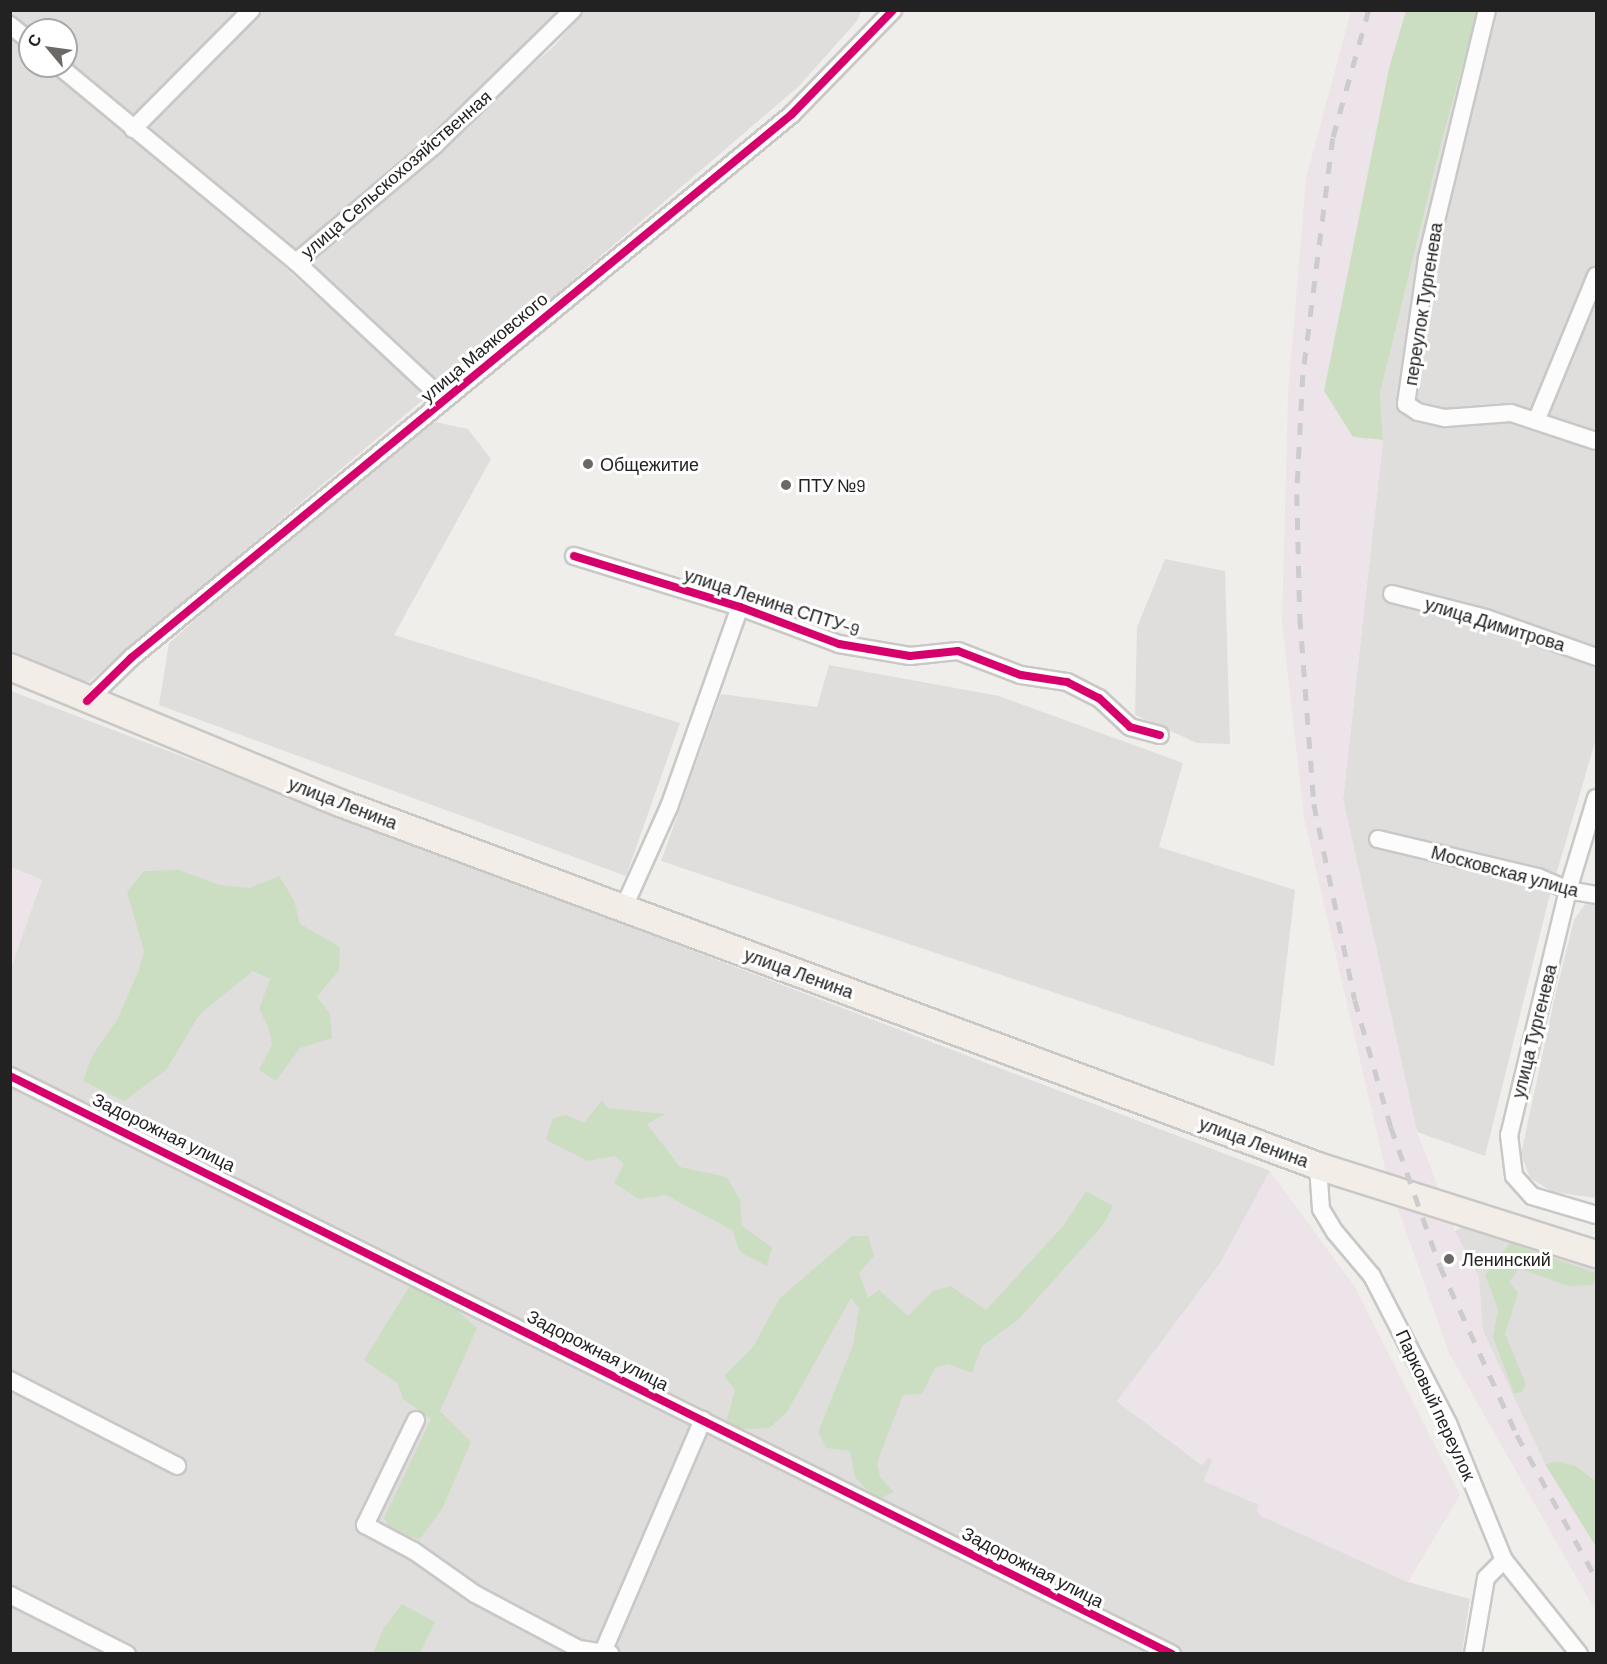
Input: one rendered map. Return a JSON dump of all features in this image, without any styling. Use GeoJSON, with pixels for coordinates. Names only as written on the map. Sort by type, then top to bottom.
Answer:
{"type":"FeatureCollection","features":[{"type":"Feature","properties":{"kind":"main road","name":"улица Ленина"},"geometry":{"type":"LineString","coordinates":[[10,667],[87,701],[340,803],[1318,1166],[1596,1254]]}},
{"type":"Feature","properties":{"kind":"street"},"geometry":{"type":"LineString","coordinates":[[133,129],[251,10]]}},
{"type":"Feature","properties":{"kind":"street","name":"улица Сельскохозяйственная"},"geometry":{"type":"LineString","coordinates":[[296,262],[435,146],[573,10]]}},
{"type":"Feature","properties":{"kind":"street","name":"улица Маяковского"},"geometry":{"type":"LineString","coordinates":[[87,701],[131,658],[792,114],[893,10]]}},
{"type":"Feature","properties":{"kind":"street","name":"переулок Тургенева"},"geometry":{"type":"LineString","coordinates":[[1487,10],[1426,258],[1406,404],[1418,412],[1445,418],[1511,413],[1537,419],[1596,441]]}},
{"type":"Feature","properties":{"kind":"street"},"geometry":{"type":"LineString","coordinates":[[73,78],[296,262],[444,400]]}},
{"type":"Feature","properties":{"kind":"street"},"geometry":{"type":"LineString","coordinates":[[1537,419],[1596,276]]}},
{"type":"Feature","properties":{"kind":"street","name":"улица Ленина СПТУ-9"},"geometry":{"type":"LineString","coordinates":[[574,556],[740,607],[839,644],[910,656],[958,651],[1021,675],[1067,682],[1099,698],[1130,727],[1160,735]]}},
{"type":"Feature","properties":{"kind":"street","name":"улица Димитрова"},"geometry":{"type":"LineString","coordinates":[[1392,594],[1486,618],[1596,657]]}},
{"type":"Feature","properties":{"kind":"street"},"geometry":{"type":"LineString","coordinates":[[624,907],[669,807],[740,607]]}},
{"type":"Feature","properties":{"kind":"street","name":"улица Тургенева"},"geometry":{"type":"LineString","coordinates":[[1596,798],[1568,890],[1509,1134],[1514,1176],[1532,1196],[1596,1215]]}},
{"type":"Feature","properties":{"kind":"street","name":"Московская улица"},"geometry":{"type":"LineString","coordinates":[[1378,838],[1538,877],[1568,890],[1596,895]]}},
{"type":"Feature","properties":{"kind":"street","name":"Задорожная улица"},"geometry":{"type":"LineString","coordinates":[[10,1076],[1172,1653]]}},
{"type":"Feature","properties":{"kind":"street","name":"Парковый переулок"},"geometry":{"type":"LineString","coordinates":[[1318,1166],[1321,1209],[1335,1232],[1372,1276],[1448,1423],[1504,1560],[1579,1653]]}},
{"type":"Feature","properties":{"kind":"street"},"geometry":{"type":"LineString","coordinates":[[10,1380],[177,1466]]}},
{"type":"Feature","properties":{"kind":"street"},"geometry":{"type":"LineString","coordinates":[[416,1420],[365,1525],[414,1551],[475,1594],[579,1649],[606,1652],[703,1420]]}},
{"type":"Feature","properties":{"kind":"street"},"geometry":{"type":"LineString","coordinates":[[1473,1653],[1485,1578],[1504,1560]]}},
{"type":"Feature","properties":{"kind":"street"},"geometry":{"type":"LineString","coordinates":[[10,1595],[127,1653]]}},
{"type":"Feature","properties":{"kind":"shaded area"},"geometry":{"type":"Polygon","coordinates":[[[11,10],[237,11],[128,121],[78,77],[78,18],[18,18],[18,26],[11,20],[11,10]]]}},
{"type":"Feature","properties":{"kind":"shaded area"},"geometry":{"type":"Polygon","coordinates":[[[263,11],[560,11],[384,182],[298,253],[144,131],[263,11]]]}},
{"type":"Feature","properties":{"kind":"shaded area"},"geometry":{"type":"Polygon","coordinates":[[[585,11],[861,11],[857,21],[799,86],[442,392],[307,264],[554,46],[585,11]]]}},
{"type":"Feature","properties":{"kind":"shaded area"},"geometry":{"type":"Polygon","coordinates":[[[1351,11],[1406,11],[1389,68],[1324,391],[1353,437],[1383,440],[1343,799],[1417,1132],[1455,1231],[1479,1277],[1483,1331],[1545,1464],[1596,1547],[1596,1612],[1449,1353],[1388,1181],[1304,818],[1282,623],[1288,393],[1306,178],[1351,11]]]}},
{"type":"Feature","properties":{"kind":"shaded area"},"geometry":{"type":"Polygon","coordinates":[[[1478,11],[1596,11],[1596,739],[1548,902],[1485,1156],[1417,1132],[1343,799],[1383,440],[1380,394],[1442,140],[1478,11]]]}},
{"type":"Feature","properties":{"kind":"shaded area"},"geometry":{"type":"Polygon","coordinates":[[[10,34],[18,40],[18,78],[62,78],[244,231],[414,383],[425,398],[85,685],[11,650],[10,34]]]}},
{"type":"Feature","properties":{"kind":"shaded area"},"geometry":{"type":"Polygon","coordinates":[[[435,422],[468,429],[491,459],[394,635],[680,723],[626,876],[159,705],[169,643],[333,499],[435,422]]]}},
{"type":"Feature","properties":{"kind":"shaded area"},"geometry":{"type":"Polygon","coordinates":[[[1165,559],[1225,571],[1230,744],[1197,743],[1135,715],[1137,627],[1165,559]]]}},
{"type":"Feature","properties":{"kind":"shaded area"},"geometry":{"type":"Polygon","coordinates":[[[829,665],[999,696],[1183,763],[1159,847],[1295,890],[1274,1066],[661,861],[721,694],[817,707],[829,665]]]}},
{"type":"Feature","properties":{"kind":"shaded area"},"geometry":{"type":"Polygon","coordinates":[[[11,691],[1270,1171],[1221,1262],[1118,1402],[1202,1465],[1209,1457],[1213,1460],[1204,1481],[1260,1505],[1262,1516],[1408,1582],[1470,1599],[1462,1653],[11,1653],[10,968],[42,880],[11,867],[11,691]]]}},
{"type":"Feature","properties":{"kind":"shaded area"},"geometry":{"type":"Polygon","coordinates":[[[11,867],[42,880],[11,968],[11,867]]]}},
{"type":"Feature","properties":{"kind":"shaded area"},"geometry":{"type":"Polygon","coordinates":[[[1585,904],[1596,905],[1596,1198],[1553,1192],[1530,1178],[1521,1154],[1574,920],[1585,904]]]}},
{"type":"Feature","properties":{"kind":"shaded area"},"geometry":{"type":"Polygon","coordinates":[[[1270,1171],[1355,1287],[1460,1495],[1408,1582],[1261,1516],[1256,1510],[1259,1505],[1204,1481],[1212,1460],[1209,1457],[1203,1465],[1117,1401],[1221,1262],[1270,1171]]]}},
{"type":"Feature","properties":{"kind":"shaded area"},"geometry":{"type":"Polygon","coordinates":[[[1464,1225],[1596,1269],[1596,1481],[1576,1466],[1557,1461],[1545,1464],[1483,1331],[1455,1231],[1464,1225]]]}},
{"type":"Feature","properties":{"kind":"green space"},"geometry":{"type":"Polygon","coordinates":[[[1406,11],[1478,11],[1442,140],[1380,394],[1383,440],[1353,437],[1324,391],[1389,68],[1406,11]]]}},
{"type":"Feature","properties":{"kind":"green space"},"geometry":{"type":"Polygon","coordinates":[[[179,870],[219,885],[249,888],[279,876],[294,900],[300,924],[340,947],[339,970],[317,997],[330,1014],[332,1038],[300,1048],[276,1081],[259,1070],[272,1045],[269,1029],[259,1009],[270,979],[253,971],[200,1014],[166,1070],[124,1101],[83,1081],[92,1056],[117,1020],[139,970],[144,951],[127,892],[144,871],[179,870]]]}},
{"type":"Feature","properties":{"kind":"green space"},"geometry":{"type":"Polygon","coordinates":[[[602,1100],[608,1108],[665,1114],[647,1124],[680,1167],[727,1177],[740,1200],[742,1226],[772,1247],[767,1266],[740,1252],[732,1230],[666,1195],[639,1199],[614,1183],[624,1164],[615,1156],[588,1161],[546,1140],[553,1118],[566,1115],[584,1123],[602,1100]]]}},
{"type":"Feature","properties":{"kind":"green space"},"geometry":{"type":"Polygon","coordinates":[[[1086,1191],[1113,1206],[1103,1225],[1018,1320],[982,1346],[972,1373],[949,1364],[935,1368],[922,1394],[903,1395],[877,1463],[880,1477],[894,1492],[876,1500],[855,1477],[850,1451],[826,1448],[818,1432],[853,1345],[859,1308],[851,1298],[787,1412],[769,1428],[744,1429],[726,1423],[735,1390],[724,1376],[753,1347],[779,1299],[852,1236],[868,1236],[874,1256],[859,1273],[868,1298],[879,1290],[908,1316],[933,1291],[951,1286],[986,1310],[1064,1225],[1086,1191]]]}},
{"type":"Feature","properties":{"kind":"green space"},"geometry":{"type":"Polygon","coordinates":[[[1510,1243],[1596,1273],[1593,1285],[1568,1286],[1519,1268],[1509,1282],[1518,1293],[1505,1334],[1526,1384],[1522,1392],[1514,1393],[1493,1337],[1498,1309],[1485,1275],[1510,1243]]]}},
{"type":"Feature","properties":{"kind":"green space"},"geometry":{"type":"Polygon","coordinates":[[[409,1287],[444,1299],[477,1328],[440,1411],[471,1442],[442,1509],[420,1539],[394,1534],[384,1518],[431,1419],[403,1399],[398,1384],[364,1360],[409,1287]]]}},
{"type":"Feature","properties":{"kind":"green space"},"geometry":{"type":"Polygon","coordinates":[[[1557,1461],[1576,1466],[1596,1481],[1596,1547],[1545,1464],[1557,1461]]]}},
{"type":"Feature","properties":{"kind":"green space"},"geometry":{"type":"Polygon","coordinates":[[[402,1604],[435,1622],[420,1653],[373,1653],[383,1629],[402,1604]]]}},
{"type":"Feature","properties":{"kind":"railway"},"geometry":{"type":"LineString","coordinates":[[1369,10],[1333,138],[1303,375],[1297,494],[1300,617],[1314,804],[1355,1000],[1391,1127],[1440,1266],[1517,1435],[1596,1578]]}},
{"type":"Feature","properties":{"kind":"cycle path"},"geometry":{"type":"LineString","coordinates":[[87,701],[131,658],[792,114],[893,10]]}},
{"type":"Feature","properties":{"kind":"cycle path"},"geometry":{"type":"LineString","coordinates":[[574,556],[740,607],[839,644],[910,656],[958,651],[1021,675],[1067,682],[1099,698],[1130,727],[1160,735]]}},
{"type":"Feature","properties":{"kind":"cycle path"},"geometry":{"type":"LineString","coordinates":[[10,1076],[1172,1654]]}},
{"type":"Feature","properties":{"kind":"place","name":"Общежитие"},"geometry":{"type":"Point","coordinates":[588,464]}},
{"type":"Feature","properties":{"kind":"place","name":"ПТУ №9"},"geometry":{"type":"Point","coordinates":[786,485]}},
{"type":"Feature","properties":{"kind":"place","name":"Ленинский"},"geometry":{"type":"Point","coordinates":[1449,1259]}}]}
